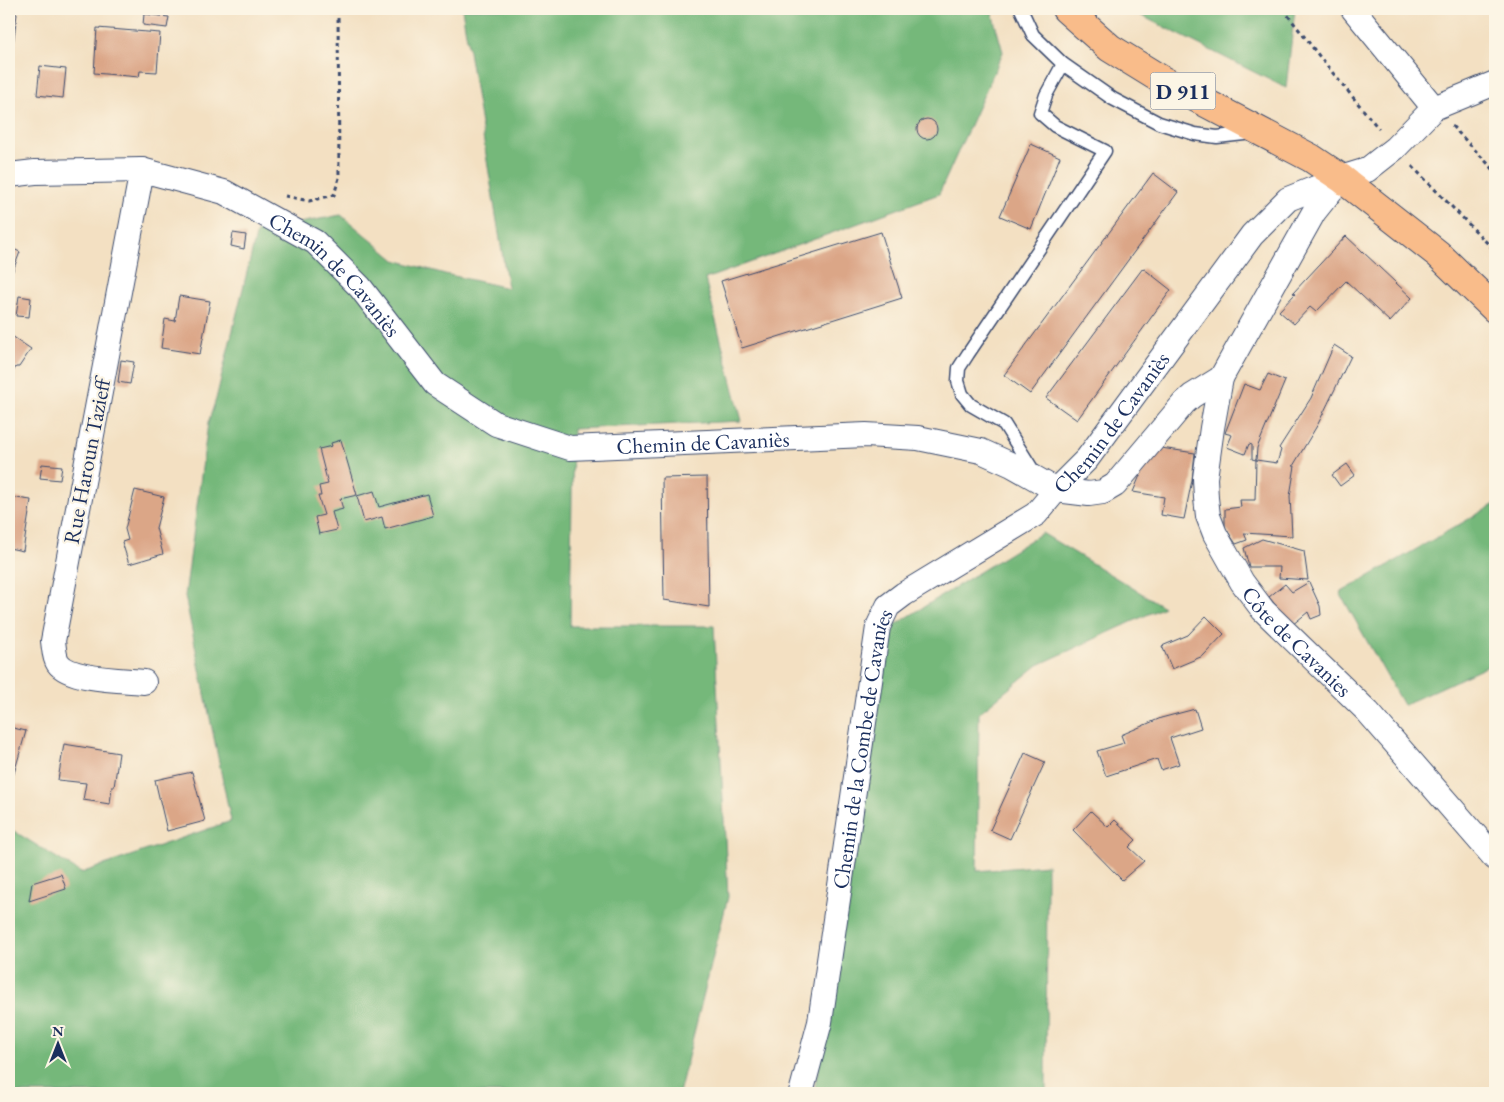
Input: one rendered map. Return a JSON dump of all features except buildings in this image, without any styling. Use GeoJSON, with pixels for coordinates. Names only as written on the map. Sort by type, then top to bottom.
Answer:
{"type":"FeatureCollection","features":[{"type":"Feature","properties":{"kind":"main road","name":"D 911"},"geometry":{"type":"LineString","coordinates":[[1066,9],[1110,48],[1162,80],[1311,158],[1341,178],[1438,254],[1495,309]]}},
{"type":"Feature","properties":{"kind":"street"},"geometry":{"type":"LineString","coordinates":[[1353,9],[1434,108],[1495,82]]}},
{"type":"Feature","properties":{"kind":"street","name":"Chemin de Cavaniès"},"geometry":{"type":"LineString","coordinates":[[9,175],[35,172],[142,170],[224,192],[315,242],[360,287],[435,384],[496,424],[570,448],[866,436],[918,438],[981,451],[1012,465],[1048,485],[1087,459],[1252,236],[1288,199],[1367,170],[1395,148],[1434,108]]}},
{"type":"Feature","properties":{"kind":"street","name":"Rue Haroun Tazieff"},"geometry":{"type":"LineString","coordinates":[[142,170],[53,641],[57,662],[65,670],[83,676],[144,682]]}},
{"type":"Feature","properties":{"kind":"street"},"geometry":{"type":"LineString","coordinates":[[1048,485],[1090,494],[1103,492],[1115,485],[1184,403],[1222,378],[1314,212],[1341,178]]}},
{"type":"Feature","properties":{"kind":"street","name":"Côte de Cavanies"},"geometry":{"type":"LineString","coordinates":[[1222,378],[1212,428],[1206,478],[1206,498],[1208,516],[1215,534],[1242,582],[1263,610],[1368,712],[1495,858]]}},
{"type":"Feature","properties":{"kind":"street","name":"Chemin de la Combe de Cavanies"},"geometry":{"type":"LineString","coordinates":[[801,1093],[820,1022],[878,627],[888,606],[904,594],[1036,514],[1048,485]]}},
{"type":"Feature","properties":{"kind":"lane"},"geometry":{"type":"LineString","coordinates":[[1021,9],[1032,35],[1062,64],[1113,99],[1158,123],[1195,134],[1217,137],[1262,132]]}},
{"type":"Feature","properties":{"kind":"lane"},"geometry":{"type":"LineString","coordinates":[[1048,485],[1004,424],[971,405],[962,394],[958,381],[959,368],[1105,151],[1055,126],[1040,113],[1046,95],[1062,64]]}},
{"type":"Feature","properties":{"kind":"path"},"geometry":{"type":"LineString","coordinates":[[282,195],[309,201],[334,195],[339,178],[338,9]]}},
{"type":"Feature","properties":{"kind":"path"},"geometry":{"type":"LineString","coordinates":[[1284,9],[1323,61],[1395,148],[1495,251]]}},
{"type":"Feature","properties":{"kind":"path"},"geometry":{"type":"LineString","coordinates":[[1434,108],[1495,171]]}},
{"type":"Feature","properties":{"kind":"green space"},"geometry":{"type":"Polygon","coordinates":[[[462,9],[991,9],[1003,52],[939,194],[705,279],[742,421],[573,429],[570,626],[714,626],[728,897],[679,1093],[9,1093],[9,828],[81,873],[231,821],[185,596],[208,423],[216,399],[257,231],[341,215],[395,260],[445,274],[508,288],[462,9]]]}},
{"type":"Feature","properties":{"kind":"green space"},"geometry":{"type":"Polygon","coordinates":[[[1128,9],[1295,9],[1286,88],[1128,9]]]}},
{"type":"Feature","properties":{"kind":"green space"},"geometry":{"type":"Polygon","coordinates":[[[1495,504],[1495,663],[1403,705],[1340,593],[1495,504]]]}},
{"type":"Feature","properties":{"kind":"green space"},"geometry":{"type":"Polygon","coordinates":[[[1042,533],[1164,607],[1038,665],[979,713],[977,871],[1047,865],[1046,1093],[814,1093],[890,628],[1042,533]]]}}]}
